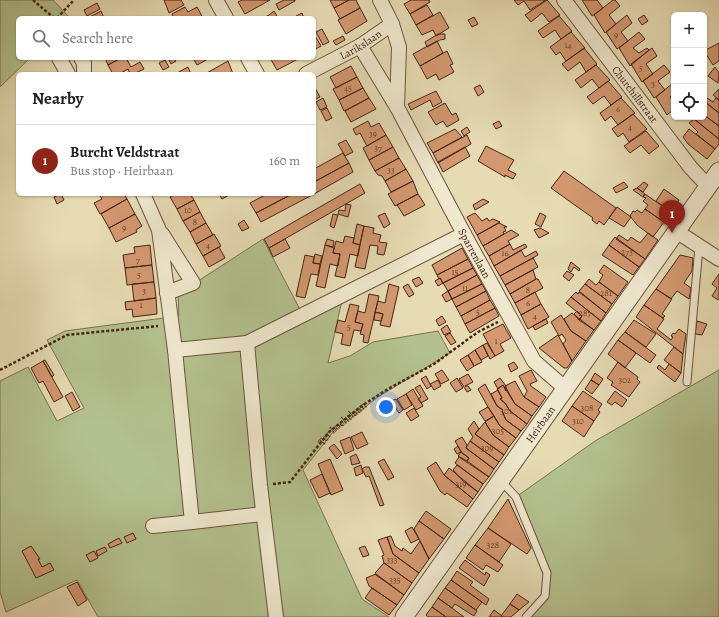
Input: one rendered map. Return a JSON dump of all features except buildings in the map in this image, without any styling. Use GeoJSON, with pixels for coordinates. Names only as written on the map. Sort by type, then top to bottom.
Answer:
{"type":"FeatureCollection","features":[{"type":"Feature","properties":{"kind":"street"},"geometry":{"type":"LineString","coordinates":[[216,0],[225,16]]}},
{"type":"Feature","properties":{"kind":"street","name":"Sparrenlaan"},"geometry":{"type":"LineString","coordinates":[[380,0],[392,24],[400,47],[398,107]]}},
{"type":"Feature","properties":{"kind":"street","name":"Churchillstraat"},"geometry":{"type":"LineString","coordinates":[[564,0],[690,168],[708,186]]}},
{"type":"Feature","properties":{"kind":"street","name":"Larikslaan"},"geometry":{"type":"LineString","coordinates":[[310,72],[360,46],[392,24]]}},
{"type":"Feature","properties":{"kind":"street","name":"Sparrenlaan"},"geometry":{"type":"LineString","coordinates":[[360,46],[398,107],[464,234],[534,361],[566,389]]}},
{"type":"Feature","properties":{"kind":"street"},"geometry":{"type":"LineString","coordinates":[[60,60],[67,72]]}},
{"type":"Feature","properties":{"kind":"street"},"geometry":{"type":"LineString","coordinates":[[82,60],[84,63],[84,72]]}},
{"type":"Feature","properties":{"kind":"street"},"geometry":{"type":"LineString","coordinates":[[249,60],[256,72]]}},
{"type":"Feature","properties":{"kind":"street","name":"Heirbaan"},"geometry":{"type":"LineString","coordinates":[[404,617],[719,171]]}},
{"type":"Feature","properties":{"kind":"street"},"geometry":{"type":"LineString","coordinates":[[144,196],[159,230],[193,283],[167,293]]}},
{"type":"Feature","properties":{"kind":"street"},"geometry":{"type":"LineString","coordinates":[[159,230],[175,350],[192,522]]}},
{"type":"Feature","properties":{"kind":"street"},"geometry":{"type":"LineString","coordinates":[[676,231],[719,259]]}},
{"type":"Feature","properties":{"kind":"street"},"geometry":{"type":"LineString","coordinates":[[175,350],[247,342],[464,234]]}},
{"type":"Feature","properties":{"kind":"street"},"geometry":{"type":"LineString","coordinates":[[247,342],[260,485],[276,617]]}},
{"type":"Feature","properties":{"kind":"street"},"geometry":{"type":"LineString","coordinates":[[153,526],[264,514]]}},
{"type":"Feature","properties":{"kind":"lane"},"geometry":{"type":"LineString","coordinates":[[687,382],[699,247]]}},
{"type":"Feature","properties":{"kind":"lane"},"geometry":{"type":"LineString","coordinates":[[501,480],[516,497],[547,573],[545,596],[526,617]]}},
{"type":"Feature","properties":{"kind":"path"},"geometry":{"type":"LineString","coordinates":[[33,0],[52,16]]}},
{"type":"Feature","properties":{"kind":"path"},"geometry":{"type":"LineString","coordinates":[[59,16],[74,0]]}},
{"type":"Feature","properties":{"kind":"path","name":"Ter Lochtlaan"},"geometry":{"type":"LineString","coordinates":[[260,485],[290,482],[329,432],[376,397],[434,364],[473,337],[510,316]]}},
{"type":"Feature","properties":{"kind":"path"},"geometry":{"type":"LineString","coordinates":[[0,370],[67,335],[171,325]]}},
{"type":"Feature","properties":{"kind":"green space"},"geometry":{"type":"Polygon","coordinates":[[[0,0],[53,0],[68,16],[16,16],[16,60],[28,60],[0,87],[0,0]]]}},
{"type":"Feature","properties":{"kind":"green space"},"geometry":{"type":"Polygon","coordinates":[[[263,239],[305,319],[342,300],[328,363],[350,356],[373,342],[438,331],[450,353],[378,397],[334,431],[303,470],[362,599],[389,617],[98,617],[77,580],[6,612],[0,592],[0,381],[28,367],[57,421],[84,408],[47,340],[65,331],[179,316],[178,294],[263,239]]]}},
{"type":"Feature","properties":{"kind":"green space"},"geometry":{"type":"Polygon","coordinates":[[[719,370],[719,617],[526,617],[545,596],[547,573],[516,497],[595,441],[719,370]]]}},
{"type":"Feature","properties":{"kind":"place","name":"Burcht Veldstraat"},"geometry":{"type":"Point","coordinates":[672,233]}}]}
